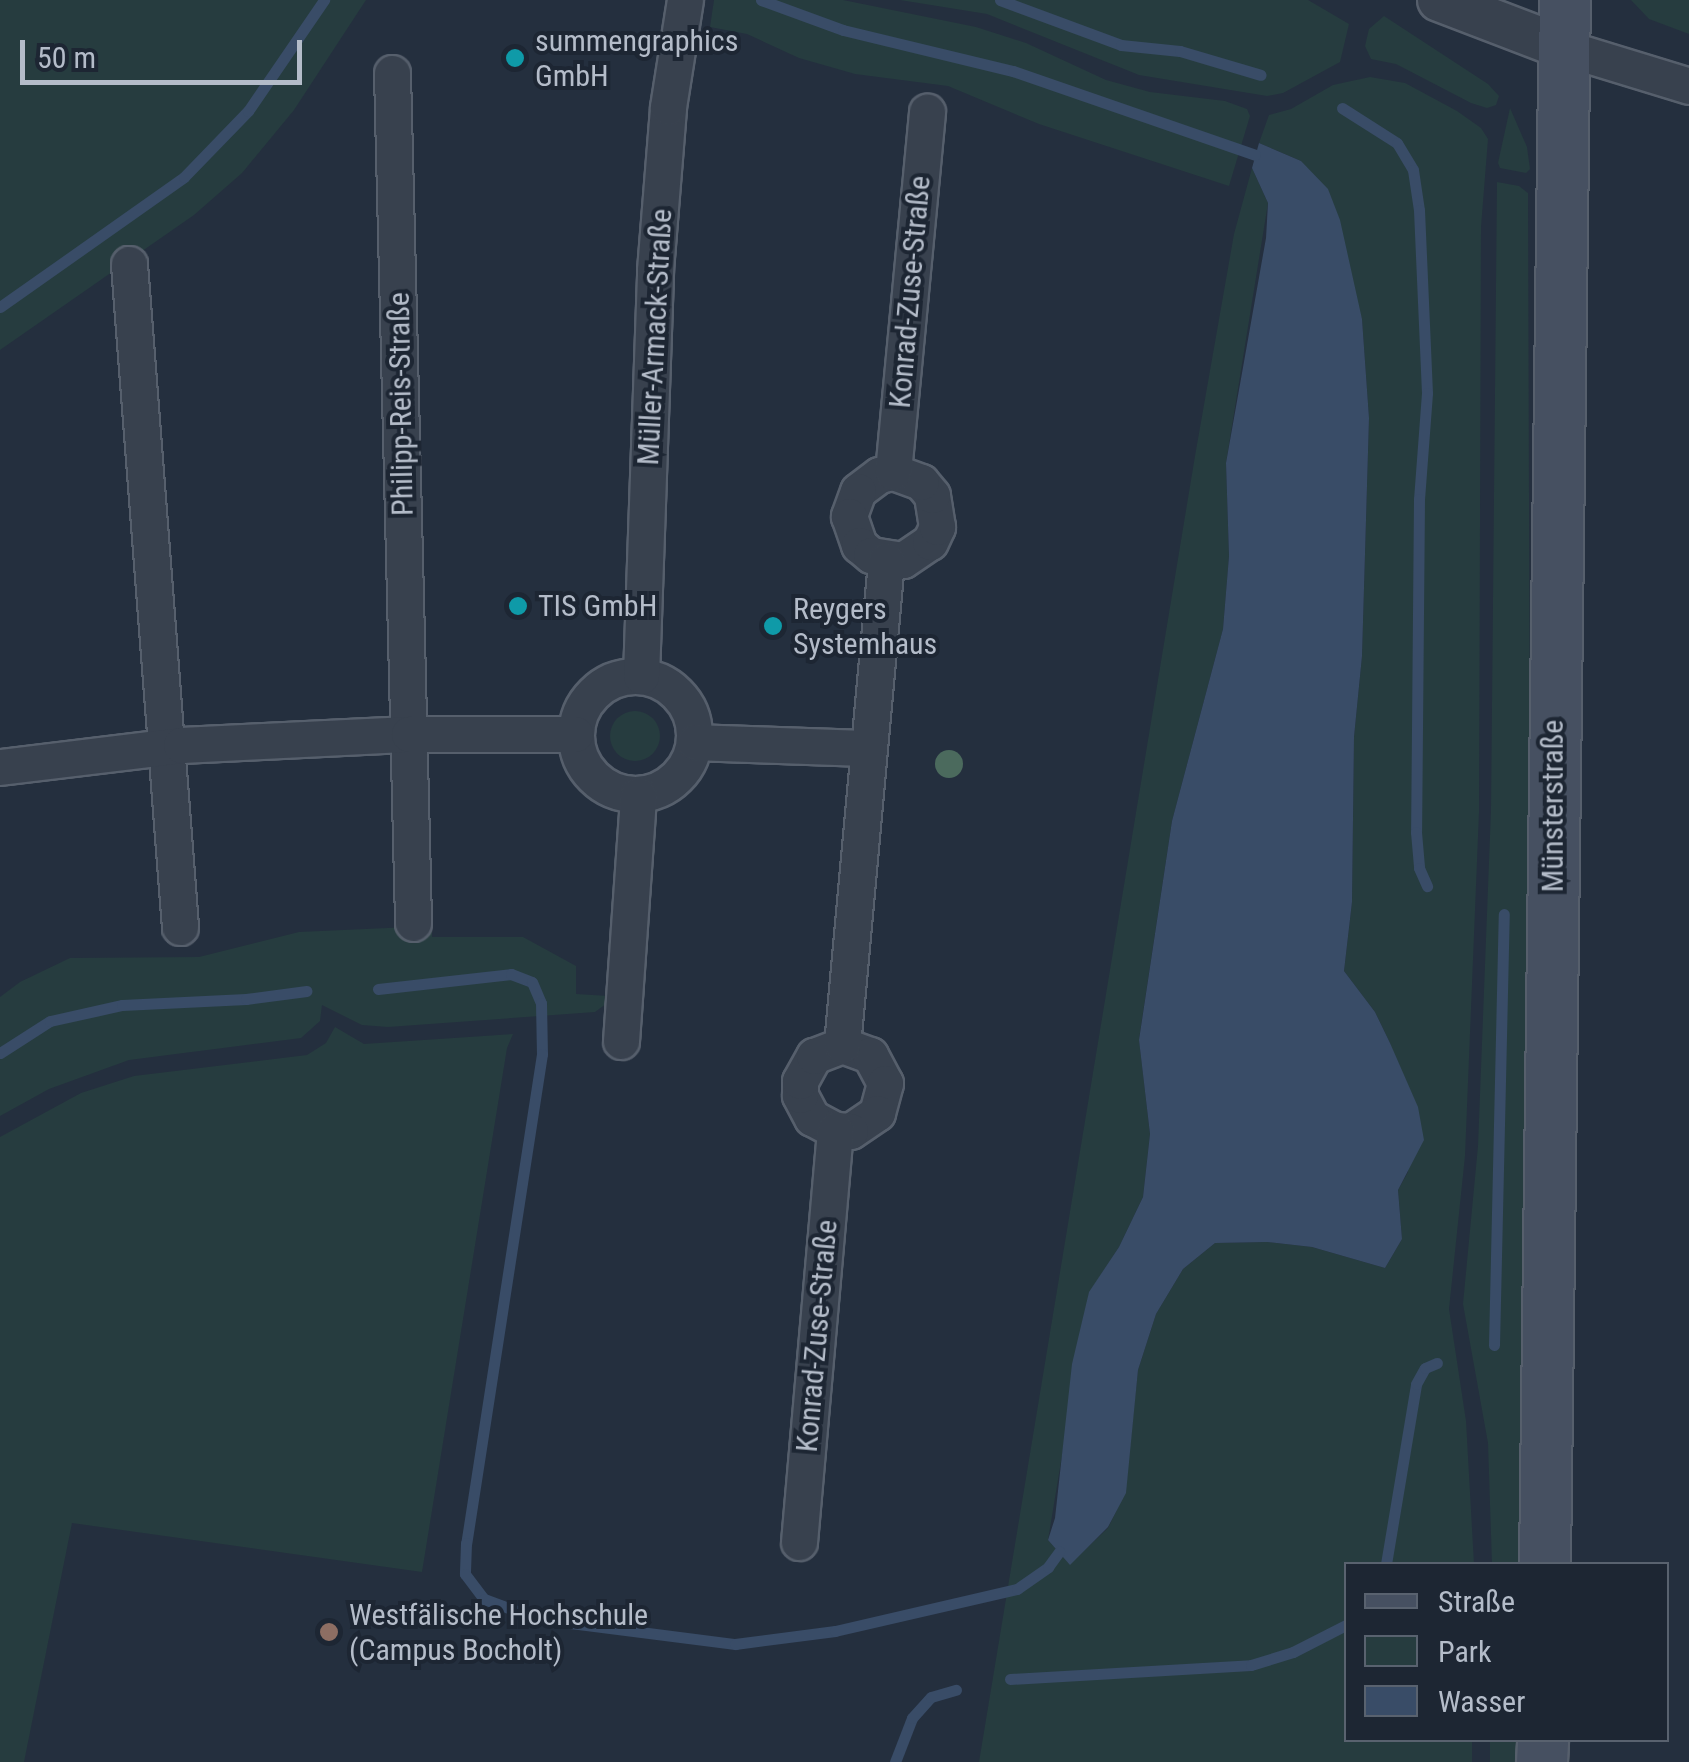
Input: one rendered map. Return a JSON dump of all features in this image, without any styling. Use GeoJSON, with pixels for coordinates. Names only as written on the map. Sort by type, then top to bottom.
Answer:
{"type":"FeatureCollection","features":[{"type":"Feature","properties":{"kind":"main road","name":"Münsterstraße"},"geometry":{"type":"LineString","coordinates":[[1545,1562],[1565,24]]}},
{"type":"Feature","properties":{"kind":"street","name":"Müller-Armack-Straße"},"geometry":{"type":"LineString","coordinates":[[641,676],[655,270],[668,107],[685,0]]}},
{"type":"Feature","properties":{"kind":"street"},"geometry":{"type":"LineString","coordinates":[[1439,0],[1565,24],[1689,86]]}},
{"type":"Feature","properties":{"kind":"street","name":"Philipp-Reis-Straße"},"geometry":{"type":"LineString","coordinates":[[392,73],[413,923]]}},
{"type":"Feature","properties":{"kind":"street","name":"Konrad-Zuse-Straße"},"geometry":{"type":"LineString","coordinates":[[893,472],[928,112]]}},
{"type":"Feature","properties":{"kind":"street"},"geometry":{"type":"LineString","coordinates":[[129,264],[180,927]]}},
{"type":"Feature","properties":{"kind":"street"},"geometry":{"type":"LineString","coordinates":[[893,472],[921,482],[932,494],[936,527],[930,542],[918,554],[886,560],[859,545],[849,516],[858,491],[879,475],[893,472]]}},
{"type":"Feature","properties":{"kind":"street"},"geometry":{"type":"LineString","coordinates":[[842,1045],[886,560]]}},
{"type":"Feature","properties":{"kind":"street"},"geometry":{"type":"LineString","coordinates":[[622,676],[641,676],[675,691],[687,706],[695,742],[676,779],[658,790],[638,795],[606,788],[593,778],[583,765],[575,734],[588,697],[622,676]]}},
{"type":"Feature","properties":{"kind":"street"},"geometry":{"type":"LineString","coordinates":[[0,766],[167,746],[409,734],[575,734]]}},
{"type":"Feature","properties":{"kind":"street"},"geometry":{"type":"LineString","coordinates":[[695,742],[869,748]]}},
{"type":"Feature","properties":{"kind":"street"},"geometry":{"type":"LineString","coordinates":[[621,1041],[638,795]]}},
{"type":"Feature","properties":{"kind":"street"},"geometry":{"type":"LineString","coordinates":[[842,1045],[870,1056],[880,1068],[884,1099],[865,1124],[834,1130],[822,1126],[804,1107],[800,1081],[814,1056],[842,1045]]}},
{"type":"Feature","properties":{"kind":"street","name":"Konrad-Zuse-Straße"},"geometry":{"type":"LineString","coordinates":[[798,1542],[834,1130]]}},
{"type":"Feature","properties":{"kind":"green space"},"geometry":{"type":"Polygon","coordinates":[[[0,0],[366,0],[294,110],[242,173],[194,215],[0,350],[0,0]]]}},
{"type":"Feature","properties":{"kind":"green space"},"geometry":{"type":"Polygon","coordinates":[[[714,0],[843,0],[976,27],[1026,43],[1106,80],[1150,92],[1225,101],[1247,109],[1250,116],[1229,186],[1039,124],[948,86],[855,74],[799,58],[747,34],[710,27],[714,0]]]}},
{"type":"Feature","properties":{"kind":"green space"},"geometry":{"type":"Polygon","coordinates":[[[900,0],[1308,0],[1349,24],[1340,62],[1283,93],[1267,96],[1139,75],[987,14],[900,0]]]}},
{"type":"Feature","properties":{"kind":"green space"},"geometry":{"type":"Polygon","coordinates":[[[1631,0],[1689,0],[1689,34],[1649,19],[1631,0]]]}},
{"type":"Feature","properties":{"kind":"green space"},"geometry":{"type":"Polygon","coordinates":[[[1384,16],[1488,84],[1499,96],[1496,105],[1487,108],[1471,103],[1396,64],[1371,59],[1365,46],[1369,29],[1384,16]]]}},
{"type":"Feature","properties":{"kind":"green space"},"geometry":{"type":"Polygon","coordinates":[[[1370,77],[1405,83],[1457,111],[1481,128],[1488,139],[1481,227],[1479,812],[1465,1156],[1449,1309],[1466,1421],[1474,1562],[1344,1562],[1344,1742],[1472,1742],[1472,1762],[979,1762],[1195,456],[1234,234],[1252,168],[1268,203],[1226,463],[1229,556],[1223,629],[1172,821],[1139,1039],[1150,1134],[1143,1197],[1119,1247],[1089,1293],[1048,1540],[1070,1564],[1108,1528],[1125,1493],[1138,1370],[1156,1314],[1183,1269],[1215,1243],[1267,1242],[1312,1247],[1385,1268],[1402,1239],[1398,1190],[1408,1172],[1390,1043],[1375,1012],[1344,971],[1352,902],[1354,737],[1362,656],[1369,418],[1362,319],[1301,161],[1259,143],[1269,115],[1291,109],[1333,85],[1370,77]]]}},
{"type":"Feature","properties":{"kind":"green space"},"geometry":{"type":"Polygon","coordinates":[[[1510,108],[1527,147],[1530,169],[1526,173],[1500,168],[1498,163],[1510,108]]]}},
{"type":"Feature","properties":{"kind":"green space"},"geometry":{"type":"Polygon","coordinates":[[[1497,182],[1519,186],[1528,193],[1530,803],[1521,1562],[1492,1562],[1488,1443],[1463,1304],[1478,1146],[1491,810],[1497,182]]]}},
{"type":"Feature","properties":{"kind":"green space"},"geometry":{"type":"Polygon","coordinates":[[[635,711],[652,719],[660,736],[652,753],[635,761],[618,753],[610,736],[618,719],[635,711]]]}},
{"type":"Feature","properties":{"kind":"green space"},"geometry":{"type":"Polygon","coordinates":[[[432,926],[432,937],[523,937],[576,966],[576,994],[609,996],[610,1001],[595,1012],[388,1027],[362,1025],[322,1005],[320,1021],[301,1038],[129,1060],[49,1089],[0,1116],[0,997],[20,982],[70,958],[199,957],[299,932],[432,926]]]}},
{"type":"Feature","properties":{"kind":"green space"},"geometry":{"type":"Polygon","coordinates":[[[335,1027],[364,1044],[513,1034],[507,1048],[422,1572],[72,1523],[24,1762],[0,1762],[0,1137],[81,1093],[134,1076],[307,1055],[326,1043],[335,1027]]]}},
{"type":"Feature","properties":{"kind":"green space"},"geometry":{"type":"Polygon","coordinates":[[[1490,1742],[1519,1742],[1519,1762],[1490,1762],[1490,1742]]]}},
{"type":"Feature","properties":{"kind":"water"},"geometry":{"type":"Polygon","coordinates":[[[1259,143],[1301,161],[1328,189],[1340,220],[1362,319],[1369,418],[1362,656],[1354,737],[1352,902],[1344,971],[1375,1012],[1390,1043],[1418,1107],[1424,1140],[1398,1190],[1402,1239],[1385,1268],[1312,1247],[1267,1242],[1215,1243],[1183,1269],[1156,1314],[1138,1370],[1126,1493],[1108,1527],[1070,1565],[1048,1540],[1055,1518],[1072,1364],[1089,1292],[1119,1247],[1143,1197],[1150,1134],[1139,1040],[1172,821],[1223,629],[1229,556],[1226,463],[1266,238],[1268,203],[1252,168],[1259,143]]]}},
{"type":"Feature","properties":{"kind":"waterway"},"geometry":{"type":"LineString","coordinates":[[0,307],[184,177],[248,111],[324,0]]}},
{"type":"Feature","properties":{"kind":"waterway"},"geometry":{"type":"LineString","coordinates":[[761,0],[843,30],[1013,71],[1255,155]]}},
{"type":"Feature","properties":{"kind":"waterway"},"geometry":{"type":"LineString","coordinates":[[1000,0],[1121,45],[1180,51],[1261,75]]}},
{"type":"Feature","properties":{"kind":"waterway"},"geometry":{"type":"LineString","coordinates":[[1342,108],[1397,143],[1413,170],[1419,210],[1427,393],[1419,499],[1416,832],[1419,868],[1427,886]]}},
{"type":"Feature","properties":{"kind":"waterway"},"geometry":{"type":"LineString","coordinates":[[1494,1345],[1504,914]]}},
{"type":"Feature","properties":{"kind":"waterway"},"geometry":{"type":"LineString","coordinates":[[378,989],[511,974],[532,982],[541,1003],[542,1054],[466,1543],[465,1574],[484,1599],[539,1619],[735,1644],[835,1631],[1017,1589],[1048,1567],[1059,1552]]}},
{"type":"Feature","properties":{"kind":"waterway"},"geometry":{"type":"LineString","coordinates":[[0,1053],[50,1021],[122,1005],[246,999],[306,991]]}},
{"type":"Feature","properties":{"kind":"waterway"},"geometry":{"type":"LineString","coordinates":[[1386,1562],[1416,1384],[1425,1368],[1437,1363]]}},
{"type":"Feature","properties":{"kind":"waterway"},"geometry":{"type":"LineString","coordinates":[[1010,1679],[1251,1665],[1293,1652],[1344,1626]]}},
{"type":"Feature","properties":{"kind":"waterway"},"geometry":{"type":"LineString","coordinates":[[895,1762],[912,1718],[931,1697],[956,1690]]}},
{"type":"Feature","properties":{"kind":"place","name":"summengraphics GmbH"},"geometry":{"type":"Point","coordinates":[515,58]}},
{"type":"Feature","properties":{"kind":"place","name":"TIS GmbH"},"geometry":{"type":"Point","coordinates":[518,606]}},
{"type":"Feature","properties":{"kind":"place","name":"Reygers Systemhaus"},"geometry":{"type":"Point","coordinates":[773,626]}},
{"type":"Feature","properties":{"kind":"place","name":"Westfälische Hochschule (Campus Bocholt)"},"geometry":{"type":"Point","coordinates":[329,1632]}}]}
